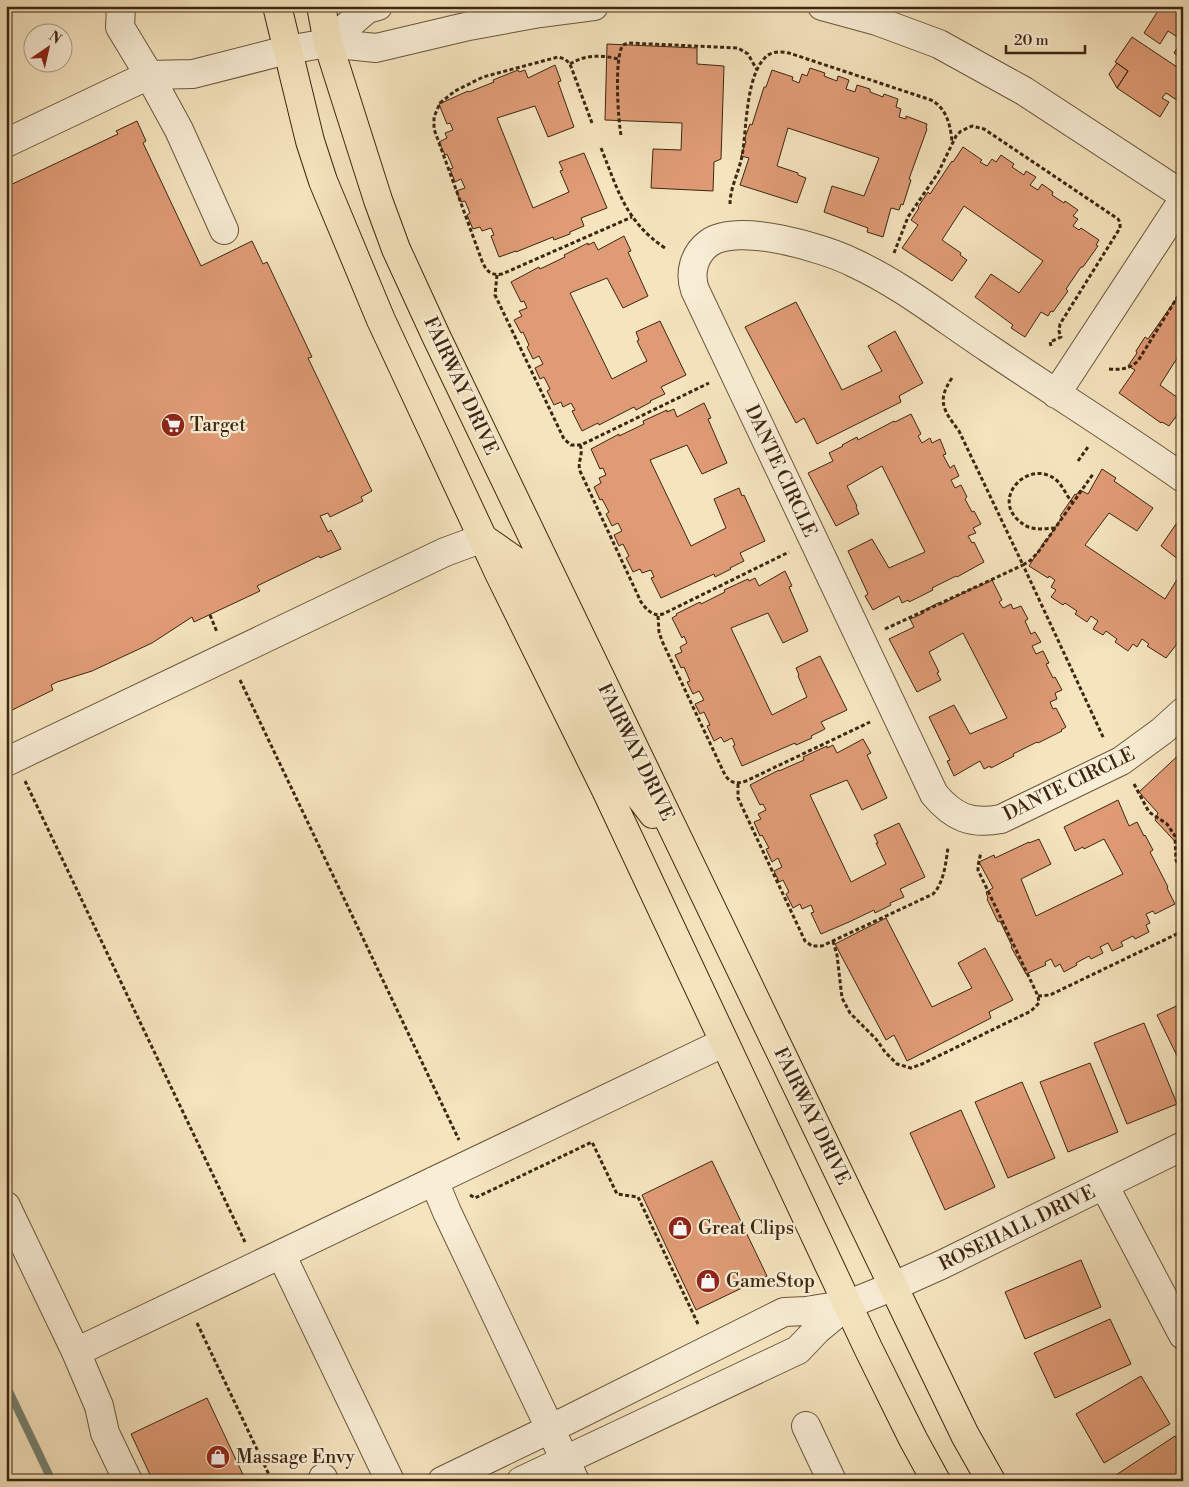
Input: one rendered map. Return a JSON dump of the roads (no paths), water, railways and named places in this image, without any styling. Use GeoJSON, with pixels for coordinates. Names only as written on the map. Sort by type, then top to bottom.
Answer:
{"type":"FeatureCollection","features":[{"type":"Feature","properties":{"kind":"main road"},"geometry":{"type":"LineString","coordinates":[[277,6],[310,141],[323,181],[381,320],[498,573],[606,792],[868,1348],[936,1481]]}},
{"type":"Feature","properties":{"kind":"main road","name":"FAIRWAY DRIVE"},"geometry":{"type":"LineString","coordinates":[[321,6],[328,43],[378,200],[396,249],[965,1435],[991,1481]]}},
{"type":"Feature","properties":{"kind":"main road"},"geometry":{"type":"LineString","coordinates":[[483,538],[517,562],[623,775],[688,861]]}},
{"type":"Feature","properties":{"kind":"street"},"geometry":{"type":"LineString","coordinates":[[122,6],[120,27],[179,130],[224,230]]}},
{"type":"Feature","properties":{"kind":"street"},"geometry":{"type":"LineString","coordinates":[[328,43],[367,9],[378,6]]}},
{"type":"Feature","properties":{"kind":"street"},"geometry":{"type":"LineString","coordinates":[[6,142],[149,75],[193,74],[287,50],[328,43],[376,48],[469,26],[540,13],[594,6]]}},
{"type":"Feature","properties":{"kind":"street"},"geometry":{"type":"LineString","coordinates":[[822,6],[877,21],[939,44],[1024,91],[1183,196]]}},
{"type":"Feature","properties":{"kind":"street"},"geometry":{"type":"LineString","coordinates":[[1056,394],[1183,200]]}},
{"type":"Feature","properties":{"kind":"street","name":"DANTE CIRCLE"},"geometry":{"type":"LineString","coordinates":[[1183,478],[885,279],[855,263],[832,253],[759,236],[731,235],[720,237],[705,246],[695,262],[692,276],[695,290],[934,794],[944,806],[957,815],[971,820],[988,822],[1001,819],[1121,761],[1162,731],[1183,712]]}},
{"type":"Feature","properties":{"kind":"street"},"geometry":{"type":"LineString","coordinates":[[10,760],[445,552],[483,538]]}},
{"type":"Feature","properties":{"kind":"street"},"geometry":{"type":"LineString","coordinates":[[76,1352],[282,1254],[438,1192],[724,1043]]}},
{"type":"Feature","properties":{"kind":"street","name":"ROSEHALL DRIVE"},"geometry":{"type":"LineString","coordinates":[[848,1304],[941,1265],[1183,1146]]}},
{"type":"Feature","properties":{"kind":"street"},"geometry":{"type":"LineString","coordinates":[[1104,1185],[1183,1335]]}},
{"type":"Feature","properties":{"kind":"street"},"geometry":{"type":"LineString","coordinates":[[438,1192],[571,1470]]}},
{"type":"Feature","properties":{"kind":"street"},"geometry":{"type":"LineString","coordinates":[[6,1206],[76,1352],[99,1406],[106,1433],[128,1481]]}},
{"type":"Feature","properties":{"kind":"street"},"geometry":{"type":"LineString","coordinates":[[282,1254],[390,1481]]}},
{"type":"Feature","properties":{"kind":"street"},"geometry":{"type":"LineString","coordinates":[[442,1481],[784,1312],[806,1311],[848,1304]]}},
{"type":"Feature","properties":{"kind":"street"},"geometry":{"type":"LineString","coordinates":[[521,1481],[571,1470],[798,1350],[817,1330],[848,1304]]}},
{"type":"Feature","properties":{"kind":"street"},"geometry":{"type":"LineString","coordinates":[[806,1426],[832,1481]]}},
{"type":"Feature","properties":{"kind":"waterway"},"geometry":{"type":"LineString","coordinates":[[6,1385],[52,1481]]}},
{"type":"Feature","properties":{"kind":"place","name":"Target"},"geometry":{"type":"Point","coordinates":[173,425]}},
{"type":"Feature","properties":{"kind":"place","name":"Great Clips"},"geometry":{"type":"Point","coordinates":[680,1228]}},
{"type":"Feature","properties":{"kind":"place","name":"GameStop"},"geometry":{"type":"Point","coordinates":[708,1281]}},
{"type":"Feature","properties":{"kind":"place","name":"Massage Envy"},"geometry":{"type":"Point","coordinates":[218,1457]}}]}
